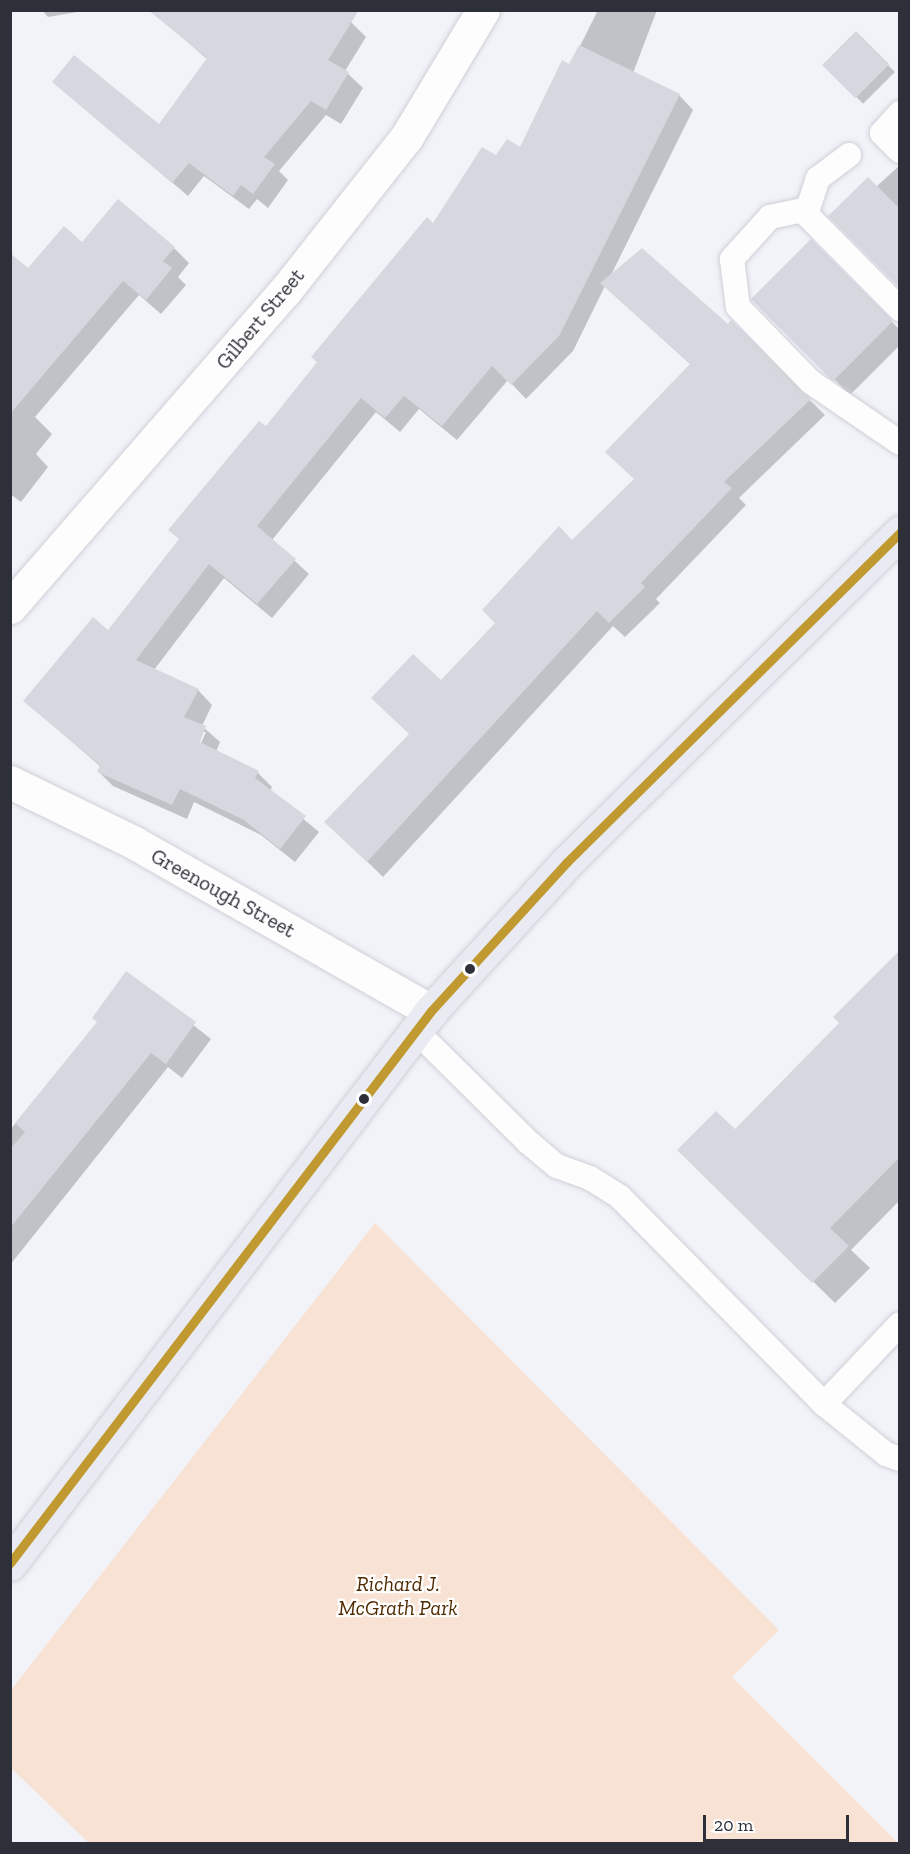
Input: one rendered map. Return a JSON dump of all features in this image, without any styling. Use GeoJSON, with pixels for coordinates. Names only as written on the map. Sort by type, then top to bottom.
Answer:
{"type":"FeatureCollection","features":[{"type":"Feature","properties":{"kind":"main road"},"geometry":{"type":"LineString","coordinates":[[10,1564],[424,1021],[567,862],[900,532]]}},
{"type":"Feature","properties":{"kind":"street","name":"Gilbert Street"},"geometry":{"type":"LineString","coordinates":[[10,607],[285,291],[406,138],[483,10]]}},
{"type":"Feature","properties":{"kind":"street","name":"Greenough Street"},"geometry":{"type":"LineString","coordinates":[[10,782],[133,842],[424,1021]]}},
{"type":"Feature","properties":{"kind":"lane"},"geometry":{"type":"LineString","coordinates":[[900,113],[882,133],[900,151]]}},
{"type":"Feature","properties":{"kind":"lane"},"geometry":{"type":"LineString","coordinates":[[849,155],[818,178],[806,213],[900,309]]}},
{"type":"Feature","properties":{"kind":"lane"},"geometry":{"type":"LineString","coordinates":[[808,209],[770,217],[732,260],[738,307],[811,382],[900,443]]}},
{"type":"Feature","properties":{"kind":"lane"},"geometry":{"type":"LineString","coordinates":[[424,1021],[528,1142],[557,1166],[590,1178],[620,1197],[824,1404],[886,1454],[900,1459]]}},
{"type":"Feature","properties":{"kind":"lane"},"geometry":{"type":"LineString","coordinates":[[824,1404],[900,1324]]}},
{"type":"Feature","properties":{"kind":"green space","name":"Richard J. McGrath Park"},"geometry":{"type":"Polygon","coordinates":[[[375,1223],[779,1630],[732,1677],[898,1843],[89,1843],[11,1768],[11,1690],[375,1223]]]}},
{"type":"Feature","properties":{"kind":"building"},"geometry":{"type":"Polygon","coordinates":[[[148,10],[359,10],[328,60],[349,72],[326,110],[311,101],[264,157],[275,164],[253,194],[241,185],[233,196],[189,163],[172,183],[52,82],[74,55],[159,124],[207,58],[148,10]]]}},
{"type":"Feature","properties":{"kind":"building"},"geometry":{"type":"Polygon","coordinates":[[[856,31],[889,64],[855,98],[822,65],[856,31]]]}},
{"type":"Feature","properties":{"kind":"building"},"geometry":{"type":"Polygon","coordinates":[[[579,45],[680,94],[559,336],[511,385],[492,366],[442,426],[404,396],[385,418],[361,398],[257,526],[296,559],[257,604],[209,564],[136,660],[199,689],[184,717],[206,726],[200,742],[259,771],[255,778],[306,816],[280,849],[244,820],[180,789],[172,805],[97,772],[100,765],[23,701],[93,617],[108,630],[179,539],[168,530],[259,421],[266,426],[317,362],[311,357],[427,217],[433,223],[482,147],[496,155],[507,139],[520,147],[562,60],[569,64],[579,45]]]}},
{"type":"Feature","properties":{"kind":"building"},"geometry":{"type":"Polygon","coordinates":[[[868,177],[900,209],[900,288],[828,216],[868,177]]]}},
{"type":"Feature","properties":{"kind":"building"},"geometry":{"type":"Polygon","coordinates":[[[118,199],[175,247],[163,261],[172,268],[146,300],[123,281],[10,414],[10,253],[28,268],[64,226],[82,242],[118,199]]]}},
{"type":"Feature","properties":{"kind":"building"},"geometry":{"type":"Polygon","coordinates":[[[811,239],[893,321],[833,381],[751,299],[811,239]]]}},
{"type":"Feature","properties":{"kind":"building"},"geometry":{"type":"Polygon","coordinates":[[[642,248],[728,324],[731,320],[811,399],[724,482],[732,488],[641,583],[645,587],[609,623],[597,611],[367,862],[324,822],[409,734],[371,698],[413,654],[441,680],[495,623],[482,610],[559,526],[572,540],[634,479],[605,452],[690,364],[600,283],[642,248]]]}},
{"type":"Feature","properties":{"kind":"building"},"geometry":{"type":"Polygon","coordinates":[[[900,950],[900,1157],[830,1228],[849,1246],[812,1283],[677,1150],[716,1111],[735,1129],[839,1023],[833,1017],[900,950]]]}},
{"type":"Feature","properties":{"kind":"building"},"geometry":{"type":"Polygon","coordinates":[[[126,971],[196,1022],[166,1064],[151,1053],[10,1228],[10,1149],[25,1132],[15,1123],[97,1022],[92,1018],[126,971]]]}},
{"type":"Feature","properties":{"kind":"transit line"},"geometry":{"type":"LineString","coordinates":[[10,1563],[431,1011],[567,862],[900,532]]}}]}
